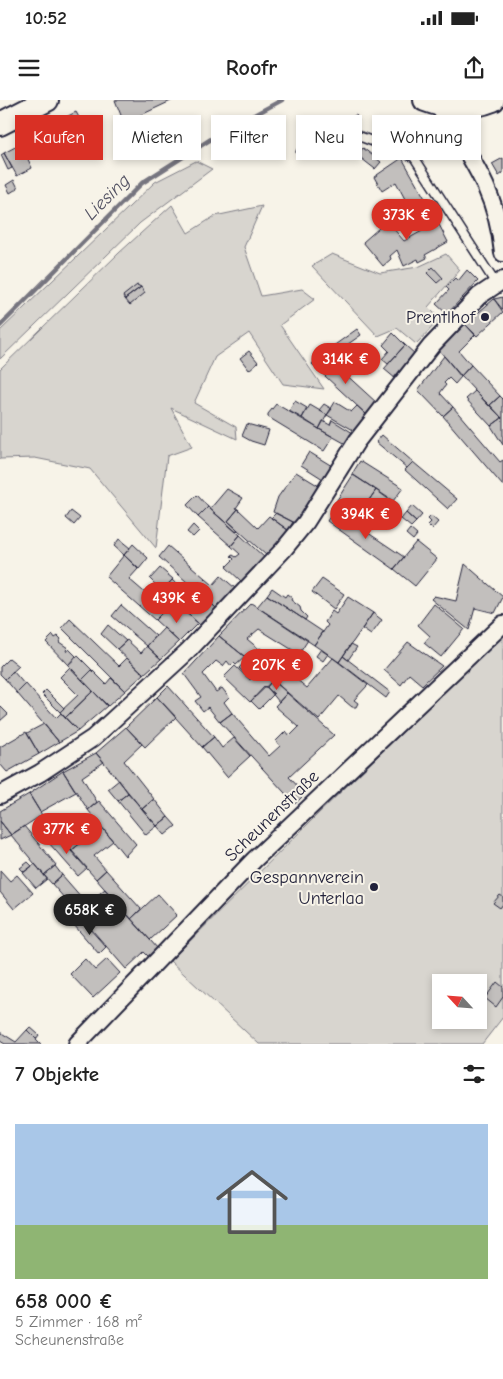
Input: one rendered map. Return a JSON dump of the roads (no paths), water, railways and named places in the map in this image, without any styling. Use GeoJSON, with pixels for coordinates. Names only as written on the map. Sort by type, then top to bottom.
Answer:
{"type":"FeatureCollection","features":[{"type":"Feature","properties":{"kind":"main road"},"geometry":{"type":"LineString","coordinates":[[0,124],[47,100]]}},
{"type":"Feature","properties":{"kind":"main road"},"geometry":{"type":"LineString","coordinates":[[431,102],[467,107],[493,100]]}},
{"type":"Feature","properties":{"kind":"street"},"geometry":{"type":"LineString","coordinates":[[431,102],[486,183],[497,214],[503,253]]}},
{"type":"Feature","properties":{"kind":"street"},"geometry":{"type":"LineString","coordinates":[[0,795],[40,773],[93,738],[188,650],[284,549],[306,522],[357,441],[430,346],[479,296],[499,282]]}},
{"type":"Feature","properties":{"kind":"street","name":"Scheunenstraße"},"geometry":{"type":"LineString","coordinates":[[77,1044],[254,860],[503,624]]}},
{"type":"Feature","properties":{"kind":"lane"},"geometry":{"type":"LineString","coordinates":[[362,137],[414,157],[499,282]]}},
{"type":"Feature","properties":{"kind":"waterway","name":"Liesing"},"geometry":{"type":"LineString","coordinates":[[0,326],[142,183],[219,134],[282,100]]}},
{"type":"Feature","properties":{"kind":"place","name":"Prentlhof"},"geometry":{"type":"Point","coordinates":[485,317]}},
{"type":"Feature","properties":{"kind":"place","name":"Gespannverein Unterlaa"},"geometry":{"type":"Point","coordinates":[374,887]}}]}
